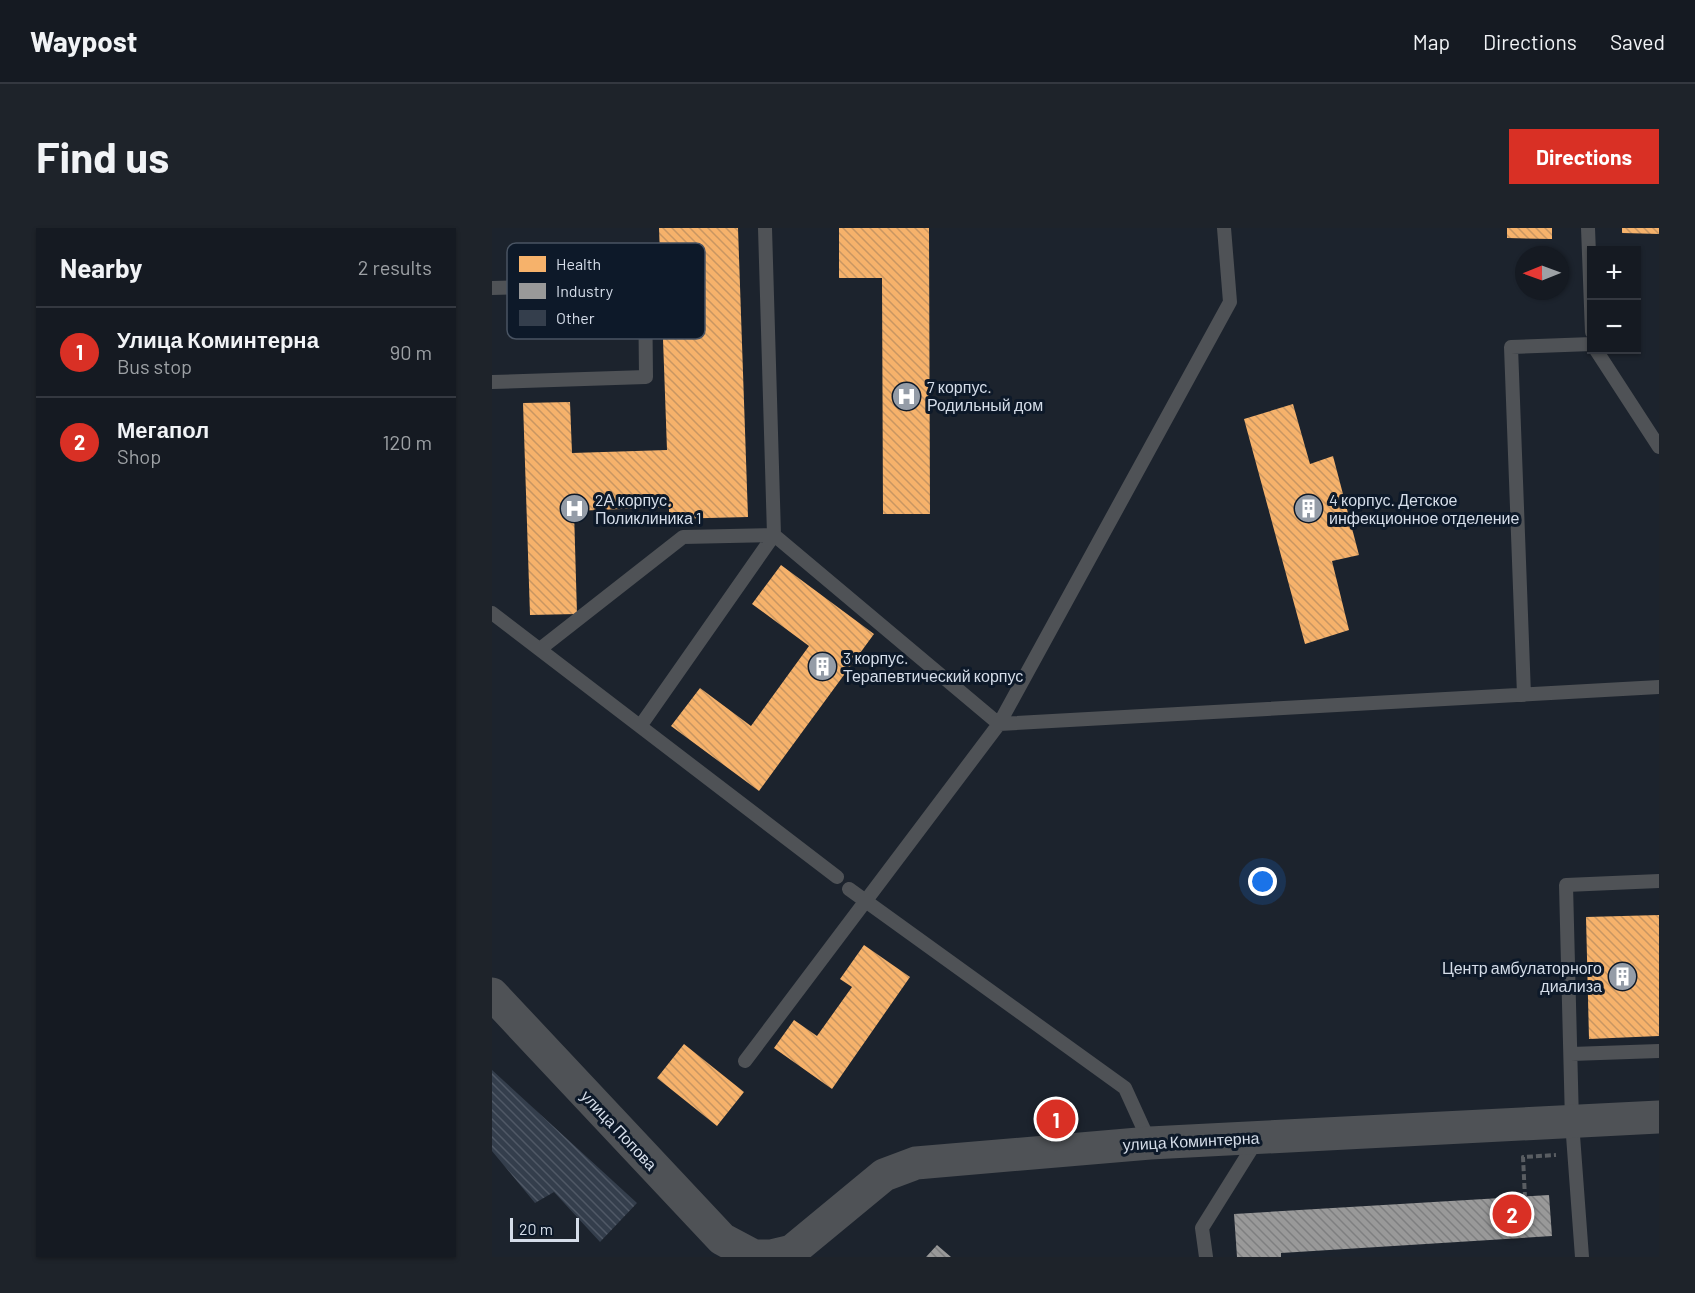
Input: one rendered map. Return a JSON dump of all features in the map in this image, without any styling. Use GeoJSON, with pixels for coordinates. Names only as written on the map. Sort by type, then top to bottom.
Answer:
{"type":"FeatureCollection","features":[{"type":"Feature","properties":{"kind":"street","name":"улица Попова"},"geometry":{"type":"LineString","coordinates":[[492,994],[722,1239],[754,1256]]}},
{"type":"Feature","properties":{"kind":"street","name":"улица Коминтерна"},"geometry":{"type":"LineString","coordinates":[[754,1256],[771,1256],[792,1251],[884,1175],[915,1163],[1148,1130],[1256,1133],[1659,1117]]}},
{"type":"Feature","properties":{"kind":"lane"},"geometry":{"type":"LineString","coordinates":[[641,725],[774,535],[765,228]]}},
{"type":"Feature","properties":{"kind":"lane"},"geometry":{"type":"LineString","coordinates":[[744,1061],[999,724],[1230,302],[1224,228]]}},
{"type":"Feature","properties":{"kind":"lane"},"geometry":{"type":"LineString","coordinates":[[1588,228],[1591,300]]}},
{"type":"Feature","properties":{"kind":"lane"},"geometry":{"type":"LineString","coordinates":[[492,288],[507,288]]}},
{"type":"Feature","properties":{"kind":"lane"},"geometry":{"type":"LineString","coordinates":[[492,382],[646,377],[646,339]]}},
{"type":"Feature","properties":{"kind":"lane"},"geometry":{"type":"LineString","coordinates":[[1524,695],[1511,347],[1587,344]]}},
{"type":"Feature","properties":{"kind":"lane"},"geometry":{"type":"LineString","coordinates":[[1599,354],[1659,447]]}},
{"type":"Feature","properties":{"kind":"lane"},"geometry":{"type":"LineString","coordinates":[[540,649],[683,537],[774,535],[999,724],[1659,687]]}},
{"type":"Feature","properties":{"kind":"lane"},"geometry":{"type":"LineString","coordinates":[[492,614],[641,725],[837,877]]}},
{"type":"Feature","properties":{"kind":"lane"},"geometry":{"type":"LineString","coordinates":[[1582,1257],[1572,1122],[1566,885],[1659,881]]}},
{"type":"Feature","properties":{"kind":"lane"},"geometry":{"type":"LineString","coordinates":[[849,889],[1125,1088],[1148,1130]]}},
{"type":"Feature","properties":{"kind":"lane"},"geometry":{"type":"LineString","coordinates":[[1571,1054],[1659,1051]]}},
{"type":"Feature","properties":{"kind":"lane"},"geometry":{"type":"LineString","coordinates":[[1206,1257],[1202,1228],[1256,1133]]}},
{"type":"Feature","properties":{"kind":"building: Health"},"geometry":{"type":"Polygon","coordinates":[[[659,228],[738,228],[748,517],[669,519],[669,507],[574,511],[577,614],[530,615],[523,403],[570,402],[572,453],[667,450],[663,339],[705,339],[705,243],[660,243],[659,228]]]}},
{"type":"Feature","properties":{"kind":"building: Health","name":"7 корпус. Родильный дом"},"geometry":{"type":"Polygon","coordinates":[[[839,228],[929,228],[930,514],[883,514],[882,278],[839,278],[839,228]]]}},
{"type":"Feature","properties":{"kind":"building: Health"},"geometry":{"type":"Polygon","coordinates":[[[1507,228],[1552,228],[1552,239],[1507,238],[1507,228]]]}},
{"type":"Feature","properties":{"kind":"building: Health"},"geometry":{"type":"Polygon","coordinates":[[[1622,228],[1659,228],[1659,234],[1622,233],[1622,228]]]}},
{"type":"Feature","properties":{"kind":"building: Health","name":"4 корпус. Детское инфекционное отделение"},"geometry":{"type":"Polygon","coordinates":[[[1293,404],[1310,464],[1333,456],[1359,555],[1332,561],[1349,630],[1305,644],[1244,419],[1293,404]]]}},
{"type":"Feature","properties":{"kind":"building: Health","name":"3 корпус. Терапевтический корпус"},"geometry":{"type":"Polygon","coordinates":[[[781,565],[874,634],[759,791],[671,726],[700,688],[751,726],[809,646],[752,604],[781,565]]]}},
{"type":"Feature","properties":{"kind":"building: Health","name":"Центр амбулаторного диализа"},"geometry":{"type":"Polygon","coordinates":[[[1659,915],[1659,1036],[1589,1039],[1586,917],[1659,915]]]}},
{"type":"Feature","properties":{"kind":"building: Health"},"geometry":{"type":"Polygon","coordinates":[[[864,945],[910,977],[832,1089],[774,1048],[794,1020],[817,1036],[852,987],[840,979],[864,945]]]}},
{"type":"Feature","properties":{"kind":"building: Health"},"geometry":{"type":"Polygon","coordinates":[[[684,1044],[744,1092],[717,1126],[657,1078],[684,1044]]]}},
{"type":"Feature","properties":{"kind":"building: Industry"},"geometry":{"type":"Polygon","coordinates":[[[1549,1195],[1552,1236],[1281,1253],[1281,1257],[1237,1257],[1234,1214],[1549,1195]]]}},
{"type":"Feature","properties":{"kind":"building: Industry"},"geometry":{"type":"Polygon","coordinates":[[[937,1245],[951,1257],[926,1257],[937,1245]]]}},
{"type":"Feature","properties":{"kind":"building: Other"},"geometry":{"type":"Polygon","coordinates":[[[492,1070],[637,1203],[600,1242],[554,1192],[535,1203],[492,1151],[492,1070]]]}},
{"type":"Feature","properties":{"kind":"place","name":"7 корпус. Родильный дом"},"geometry":{"type":"Point","coordinates":[906,396]}},
{"type":"Feature","properties":{"kind":"place","name":"2А корпус. Поликлиника 1"},"geometry":{"type":"Point","coordinates":[574,509]}},
{"type":"Feature","properties":{"kind":"place","name":"4 корпус. Детское инфекционное отделение"},"geometry":{"type":"Point","coordinates":[1308,509]}},
{"type":"Feature","properties":{"kind":"place","name":"3 корпус. Терапевтический корпус"},"geometry":{"type":"Point","coordinates":[822,667]}},
{"type":"Feature","properties":{"kind":"place","name":"Центр амбулаторного диализа"},"geometry":{"type":"Point","coordinates":[1623,977]}},
{"type":"Feature","properties":{"kind":"place","name":"Улица Коминтерна"},"geometry":{"type":"Point","coordinates":[1056,1119]}},
{"type":"Feature","properties":{"kind":"place","name":"Мегапол"},"geometry":{"type":"Point","coordinates":[1512,1214]}}]}
